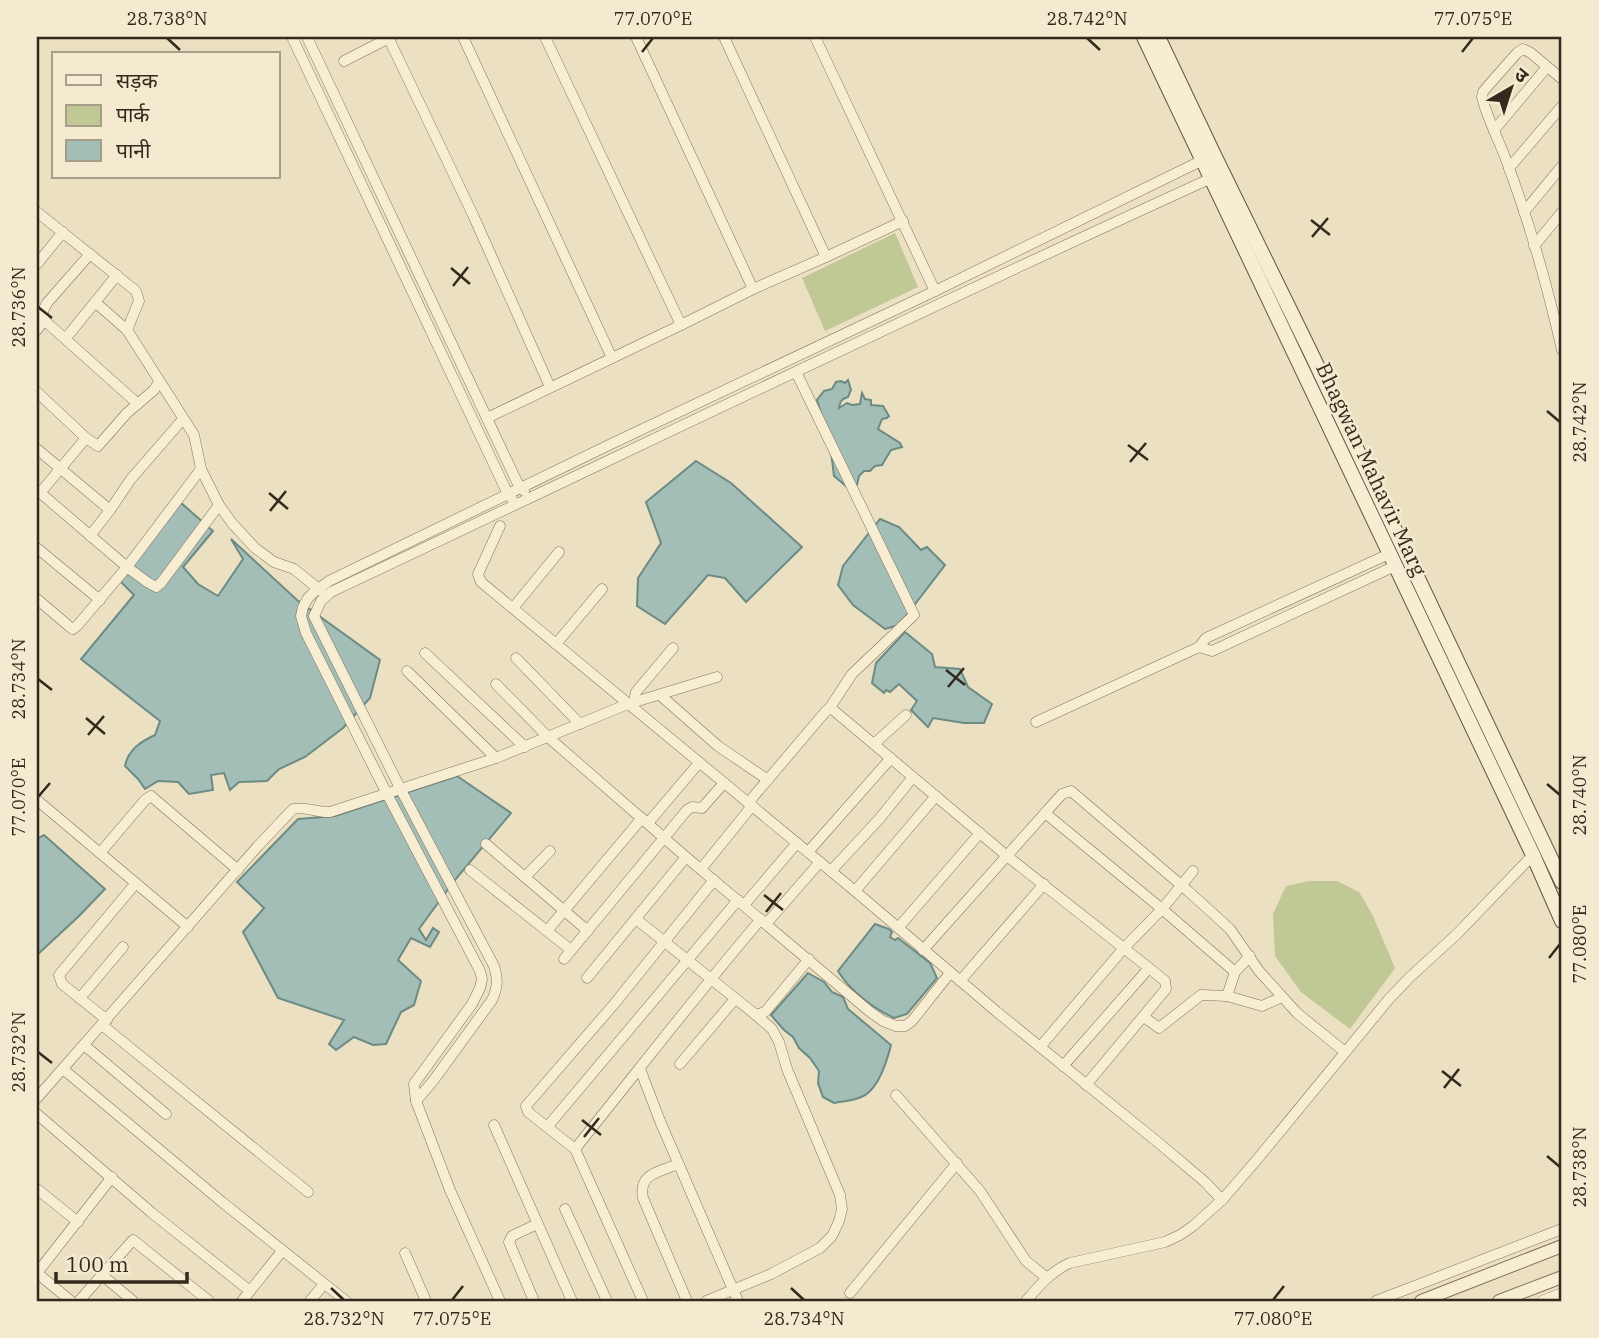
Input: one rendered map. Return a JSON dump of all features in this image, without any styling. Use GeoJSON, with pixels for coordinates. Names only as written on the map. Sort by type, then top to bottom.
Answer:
{"type":"FeatureCollection","features":[{"type":"Feature","properties":{"kind":"main road","name":"Bhagwan Mahavir Marg"},"geometry":{"type":"LineString","coordinates":[[1144,37],[1310,351],[1558,860],[1562,883]]}},
{"type":"Feature","properties":{"kind":"main road","name":"Bhagwan Mahavir Marg"},"geometry":{"type":"LineString","coordinates":[[1158,37],[1208,158]]}},
{"type":"Feature","properties":{"kind":"main road","name":"Bhagwan Mahavir Marg"},"geometry":{"type":"LineString","coordinates":[[1217,175],[1392,560],[1562,920]]}},
{"type":"Feature","properties":{"kind":"street"},"geometry":{"type":"LineString","coordinates":[[292,37],[515,505]]}},
{"type":"Feature","properties":{"kind":"street"},"geometry":{"type":"LineString","coordinates":[[307,37],[517,482],[528,499]]}},
{"type":"Feature","properties":{"kind":"street"},"geometry":{"type":"LineString","coordinates":[[344,61],[389,37],[550,387]]}},
{"type":"Feature","properties":{"kind":"street"},"geometry":{"type":"LineString","coordinates":[[463,37],[612,358]]}},
{"type":"Feature","properties":{"kind":"street"},"geometry":{"type":"LineString","coordinates":[[545,37],[681,325]]}},
{"type":"Feature","properties":{"kind":"street"},"geometry":{"type":"LineString","coordinates":[[636,37],[753,289]]}},
{"type":"Feature","properties":{"kind":"street"},"geometry":{"type":"LineString","coordinates":[[723,37],[827,257]]}},
{"type":"Feature","properties":{"kind":"street"},"geometry":{"type":"LineString","coordinates":[[815,37],[935,291]]}},
{"type":"Feature","properties":{"kind":"street"},"geometry":{"type":"LineString","coordinates":[[1562,79],[1526,50],[1521,50],[1487,87],[1482,97],[1524,212],[1562,350]]}},
{"type":"Feature","properties":{"kind":"street"},"geometry":{"type":"LineString","coordinates":[[1495,129],[1547,67]]}},
{"type":"Feature","properties":{"kind":"street"},"geometry":{"type":"LineString","coordinates":[[1509,168],[1562,106]]}},
{"type":"Feature","properties":{"kind":"street"},"geometry":{"type":"LineString","coordinates":[[500,1301],[450,1190],[416,1101],[414,1084],[472,1004],[482,979],[306,633],[301,615],[307,598],[329,580],[1208,158]]}},
{"type":"Feature","properties":{"kind":"street"},"geometry":{"type":"LineString","coordinates":[[1524,212],[1562,166]]}},
{"type":"Feature","properties":{"kind":"street"},"geometry":{"type":"LineString","coordinates":[[416,1101],[492,1000],[497,988],[497,976],[314,616],[321,601],[343,587],[515,505],[1018,266],[1217,175]]}},
{"type":"Feature","properties":{"kind":"street"},"geometry":{"type":"LineString","coordinates":[[37,212],[136,291],[139,301],[127,330]]}},
{"type":"Feature","properties":{"kind":"street"},"geometry":{"type":"LineString","coordinates":[[1534,246],[1562,212]]}},
{"type":"Feature","properties":{"kind":"street"},"geometry":{"type":"LineString","coordinates":[[487,418],[753,289],[903,221]]}},
{"type":"Feature","properties":{"kind":"street"},"geometry":{"type":"LineString","coordinates":[[37,264],[62,232]]}},
{"type":"Feature","properties":{"kind":"street"},"geometry":{"type":"LineString","coordinates":[[37,330],[44,320],[43,312],[47,303],[90,254]]}},
{"type":"Feature","properties":{"kind":"street"},"geometry":{"type":"LineString","coordinates":[[66,338],[117,275]]}},
{"type":"Feature","properties":{"kind":"street"},"geometry":{"type":"LineString","coordinates":[[95,302],[127,330],[194,435],[201,470],[219,505],[232,523],[255,548],[274,562],[294,569],[327,596]]}},
{"type":"Feature","properties":{"kind":"street"},"geometry":{"type":"LineString","coordinates":[[44,320],[138,404]]}},
{"type":"Feature","properties":{"kind":"street"},"geometry":{"type":"LineString","coordinates":[[701,869],[768,780],[829,709],[852,674],[914,615],[796,372]]}},
{"type":"Feature","properties":{"kind":"street"},"geometry":{"type":"LineString","coordinates":[[37,393],[98,446],[159,382]]}},
{"type":"Feature","properties":{"kind":"street"},"geometry":{"type":"LineString","coordinates":[[90,536],[131,479],[183,419]]}},
{"type":"Feature","properties":{"kind":"street"},"geometry":{"type":"LineString","coordinates":[[86,438],[38,492],[151,585],[159,585],[219,505]]}},
{"type":"Feature","properties":{"kind":"street"},"geometry":{"type":"LineString","coordinates":[[37,449],[110,510]]}},
{"type":"Feature","properties":{"kind":"street"},"geometry":{"type":"LineString","coordinates":[[37,599],[74,629],[127,567],[201,470]]}},
{"type":"Feature","properties":{"kind":"street"},"geometry":{"type":"LineString","coordinates":[[500,526],[478,574],[481,582],[631,703],[950,973],[1189,1168],[1222,1199]]}},
{"type":"Feature","properties":{"kind":"street"},"geometry":{"type":"LineString","coordinates":[[37,548],[100,600]]}},
{"type":"Feature","properties":{"kind":"street"},"geometry":{"type":"LineString","coordinates":[[513,608],[559,552]]}},
{"type":"Feature","properties":{"kind":"street"},"geometry":{"type":"LineString","coordinates":[[1036,722],[1199,648],[1212,651],[1392,560]]}},
{"type":"Feature","properties":{"kind":"street"},"geometry":{"type":"LineString","coordinates":[[556,644],[602,589]]}},
{"type":"Feature","properties":{"kind":"street"},"geometry":{"type":"LineString","coordinates":[[631,703],[636,692],[673,648]]}},
{"type":"Feature","properties":{"kind":"street"},"geometry":{"type":"LineString","coordinates":[[425,653],[525,747]]}},
{"type":"Feature","properties":{"kind":"street"},"geometry":{"type":"LineString","coordinates":[[516,658],[580,724]]}},
{"type":"Feature","properties":{"kind":"street"},"geometry":{"type":"LineString","coordinates":[[407,671],[496,758]]}},
{"type":"Feature","properties":{"kind":"street"},"geometry":{"type":"LineString","coordinates":[[37,1098],[293,809],[305,808],[325,813],[496,758],[631,703],[717,677]]}},
{"type":"Feature","properties":{"kind":"street"},"geometry":{"type":"LineString","coordinates":[[496,684],[548,737],[686,857],[883,1021],[896,1026],[905,1026],[912,1021],[950,973]]}},
{"type":"Feature","properties":{"kind":"street"},"geometry":{"type":"LineString","coordinates":[[660,695],[719,746],[768,780]]}},
{"type":"Feature","properties":{"kind":"street"},"geometry":{"type":"LineString","coordinates":[[829,709],[836,711],[1007,856],[1165,981],[1166,989],[1086,1085]]}},
{"type":"Feature","properties":{"kind":"street"},"geometry":{"type":"LineString","coordinates":[[874,744],[906,715]]}},
{"type":"Feature","properties":{"kind":"street"},"geometry":{"type":"LineString","coordinates":[[808,852],[891,758]]}},
{"type":"Feature","properties":{"kind":"street"},"geometry":{"type":"LineString","coordinates":[[547,931],[699,762]]}},
{"type":"Feature","properties":{"kind":"street"},"geometry":{"type":"LineString","coordinates":[[831,871],[914,777]]}},
{"type":"Feature","properties":{"kind":"street"},"geometry":{"type":"LineString","coordinates":[[564,959],[690,808],[702,808],[724,783]]}},
{"type":"Feature","properties":{"kind":"street"},"geometry":{"type":"LineString","coordinates":[[923,950],[1064,792],[1071,791],[1230,929],[1259,971],[1282,997],[1297,1013],[1345,1052]]}},
{"type":"Feature","properties":{"kind":"street"},"geometry":{"type":"LineString","coordinates":[[100,853],[151,796],[238,870]]}},
{"type":"Feature","properties":{"kind":"street"},"geometry":{"type":"LineString","coordinates":[[855,891],[936,796]]}},
{"type":"Feature","properties":{"kind":"street"},"geometry":{"type":"LineString","coordinates":[[37,800],[188,927]]}},
{"type":"Feature","properties":{"kind":"street"},"geometry":{"type":"LineString","coordinates":[[1045,813],[1235,971]]}},
{"type":"Feature","properties":{"kind":"street"},"geometry":{"type":"LineString","coordinates":[[898,928],[980,833]]}},
{"type":"Feature","properties":{"kind":"street"},"geometry":{"type":"LineString","coordinates":[[548,1126],[687,961],[796,843]]}},
{"type":"Feature","properties":{"kind":"street"},"geometry":{"type":"LineString","coordinates":[[486,844],[588,930]]}},
{"type":"Feature","properties":{"kind":"street"},"geometry":{"type":"LineString","coordinates":[[525,877],[550,851]]}},
{"type":"Feature","properties":{"kind":"street"},"geometry":{"type":"LineString","coordinates":[[1026,1301],[1046,1278],[1061,1266],[1165,1242],[1194,1226],[1255,1163],[1389,999],[1457,934],[1533,855]]}},
{"type":"Feature","properties":{"kind":"street"},"geometry":{"type":"LineString","coordinates":[[587,978],[686,857]]}},
{"type":"Feature","properties":{"kind":"street"},"geometry":{"type":"LineString","coordinates":[[575,1149],[710,979],[820,862]]}},
{"type":"Feature","properties":{"kind":"street"},"geometry":{"type":"LineString","coordinates":[[470,870],[571,950]]}},
{"type":"Feature","properties":{"kind":"street"},"geometry":{"type":"LineString","coordinates":[[1040,1047],[1193,871]]}},
{"type":"Feature","properties":{"kind":"street"},"geometry":{"type":"LineString","coordinates":[[643,1301],[575,1149],[526,1109],[528,1103],[615,1003],[715,880]]}},
{"type":"Feature","properties":{"kind":"street"},"geometry":{"type":"LineString","coordinates":[[136,883],[59,975],[62,984],[308,1192]]}},
{"type":"Feature","properties":{"kind":"street"},"geometry":{"type":"LineString","coordinates":[[960,981],[1044,884]]}},
{"type":"Feature","properties":{"kind":"street"},"geometry":{"type":"LineString","coordinates":[[636,919],[772,1029],[840,1195],[842,1209],[835,1230],[820,1248],[771,1274],[706,1301]]}},
{"type":"Feature","properties":{"kind":"street"},"geometry":{"type":"LineString","coordinates":[[80,998],[123,947]]}},
{"type":"Feature","properties":{"kind":"street"},"geometry":{"type":"LineString","coordinates":[[1227,996],[1235,971],[1250,956]]}},
{"type":"Feature","properties":{"kind":"street"},"geometry":{"type":"LineString","coordinates":[[756,1015],[765,1012],[809,959]]}},
{"type":"Feature","properties":{"kind":"street"},"geometry":{"type":"LineString","coordinates":[[1063,1066],[1149,968]]}},
{"type":"Feature","properties":{"kind":"street"},"geometry":{"type":"LineString","coordinates":[[1143,1017],[1159,1028],[1201,995],[1227,996],[1262,1006],[1282,997]]}},
{"type":"Feature","properties":{"kind":"street"},"geometry":{"type":"LineString","coordinates":[[680,1064],[735,999]]}},
{"type":"Feature","properties":{"kind":"street"},"geometry":{"type":"LineString","coordinates":[[85,1045],[166,1114]]}},
{"type":"Feature","properties":{"kind":"street"},"geometry":{"type":"LineString","coordinates":[[63,1069],[346,1301]]}},
{"type":"Feature","properties":{"kind":"street"},"geometry":{"type":"LineString","coordinates":[[640,1069],[655,1111],[738,1301]]}},
{"type":"Feature","properties":{"kind":"street"},"geometry":{"type":"LineString","coordinates":[[896,1095],[980,1191],[1026,1261],[1046,1278]]}},
{"type":"Feature","properties":{"kind":"street"},"geometry":{"type":"LineString","coordinates":[[37,1114],[152,1213],[250,1291]]}},
{"type":"Feature","properties":{"kind":"street"},"geometry":{"type":"LineString","coordinates":[[494,1125],[572,1301]]}},
{"type":"Feature","properties":{"kind":"street"},"geometry":{"type":"LineString","coordinates":[[850,1293],[957,1163]]}},
{"type":"Feature","properties":{"kind":"street"},"geometry":{"type":"LineString","coordinates":[[678,1164],[649,1176],[641,1188],[687,1301]]}},
{"type":"Feature","properties":{"kind":"street"},"geometry":{"type":"LineString","coordinates":[[71,1301],[37,1273],[112,1177]]}},
{"type":"Feature","properties":{"kind":"street"},"geometry":{"type":"LineString","coordinates":[[37,1189],[78,1222]]}},
{"type":"Feature","properties":{"kind":"street"},"geometry":{"type":"LineString","coordinates":[[565,1209],[607,1301]]}},
{"type":"Feature","properties":{"kind":"street"},"geometry":{"type":"LineString","coordinates":[[534,1301],[509,1242],[512,1236],[537,1224]]}},
{"type":"Feature","properties":{"kind":"street"},"geometry":{"type":"LineString","coordinates":[[1376,1301],[1562,1229]]}},
{"type":"Feature","properties":{"kind":"street"},"geometry":{"type":"LineString","coordinates":[[79,1301],[133,1240],[209,1301]]}},
{"type":"Feature","properties":{"kind":"street"},"geometry":{"type":"LineString","coordinates":[[1421,1301],[1562,1247]]}},
{"type":"Feature","properties":{"kind":"street"},"geometry":{"type":"LineString","coordinates":[[242,1301],[282,1251]]}},
{"type":"Feature","properties":{"kind":"street"},"geometry":{"type":"LineString","coordinates":[[405,1253],[426,1301]]}},
{"type":"Feature","properties":{"kind":"street"},"geometry":{"type":"LineString","coordinates":[[102,1275],[133,1301]]}},
{"type":"Feature","properties":{"kind":"street"},"geometry":{"type":"LineString","coordinates":[[1499,1301],[1562,1277]]}},
{"type":"Feature","properties":{"kind":"street"},"geometry":{"type":"LineString","coordinates":[[310,1301],[324,1284]]}},
{"type":"Feature","properties":{"kind":"street"},"geometry":{"type":"LineString","coordinates":[[1542,1301],[1562,1293]]}},
{"type":"Feature","properties":{"kind":"green space"},"geometry":{"type":"Polygon","coordinates":[[[895,233],[918,287],[825,331],[802,278],[895,233]]]}},
{"type":"Feature","properties":{"kind":"green space"},"geometry":{"type":"Polygon","coordinates":[[[1309,881],[1337,881],[1359,892],[1372,914],[1395,968],[1350,1029],[1301,992],[1275,956],[1273,914],[1286,886],[1309,881]]]}},
{"type":"Feature","properties":{"kind":"water"},"geometry":{"type":"Polygon","coordinates":[[[848,380],[851,390],[848,397],[841,401],[839,408],[847,403],[860,404],[862,393],[865,399],[871,400],[871,405],[883,406],[889,416],[882,419],[878,429],[902,447],[891,450],[882,465],[864,471],[859,476],[857,485],[847,487],[834,476],[830,444],[817,400],[824,391],[832,389],[836,382],[845,383],[848,380]]]}},
{"type":"Feature","properties":{"kind":"water"},"geometry":{"type":"Polygon","coordinates":[[[696,461],[731,483],[802,547],[746,602],[725,578],[708,575],[665,624],[637,606],[638,578],[661,543],[646,502],[696,461]]]}},
{"type":"Feature","properties":{"kind":"water"},"geometry":{"type":"Polygon","coordinates":[[[180,502],[213,531],[183,567],[198,584],[218,596],[243,559],[231,539],[297,600],[380,660],[370,698],[343,728],[305,757],[279,769],[267,781],[239,782],[230,790],[224,773],[211,775],[213,790],[189,794],[178,782],[158,781],[145,789],[125,766],[136,747],[155,735],[160,721],[81,659],[134,595],[120,581],[180,502]]]}},
{"type":"Feature","properties":{"kind":"water"},"geometry":{"type":"Polygon","coordinates":[[[880,519],[899,527],[921,550],[927,547],[945,565],[899,625],[885,629],[853,605],[838,585],[843,566],[880,519]]]}},
{"type":"Feature","properties":{"kind":"water"},"geometry":{"type":"Polygon","coordinates":[[[905,632],[932,654],[935,667],[960,669],[968,687],[992,704],[984,723],[933,718],[928,727],[911,710],[917,701],[899,684],[890,692],[886,690],[884,693],[872,683],[876,663],[905,632]]]}},
{"type":"Feature","properties":{"kind":"water"},"geometry":{"type":"Polygon","coordinates":[[[457,776],[511,813],[454,881],[419,929],[426,940],[433,928],[439,932],[430,947],[411,938],[398,960],[421,981],[414,1005],[401,1012],[386,1044],[373,1045],[354,1037],[336,1050],[329,1044],[344,1020],[278,998],[243,932],[264,908],[237,882],[298,819],[335,816],[457,776]]]}},
{"type":"Feature","properties":{"kind":"water"},"geometry":{"type":"Polygon","coordinates":[[[44,835],[105,889],[37,955],[37,839],[44,835]]]}},
{"type":"Feature","properties":{"kind":"water"},"geometry":{"type":"Polygon","coordinates":[[[875,924],[889,929],[892,932],[890,937],[895,940],[898,938],[930,963],[937,978],[907,1014],[894,1018],[863,998],[838,971],[875,924]]]}},
{"type":"Feature","properties":{"kind":"water"},"geometry":{"type":"Polygon","coordinates":[[[808,973],[843,997],[848,1009],[891,1045],[877,1082],[867,1094],[858,1098],[834,1103],[823,1097],[818,1083],[819,1071],[793,1037],[771,1015],[808,973]]]}}]}
